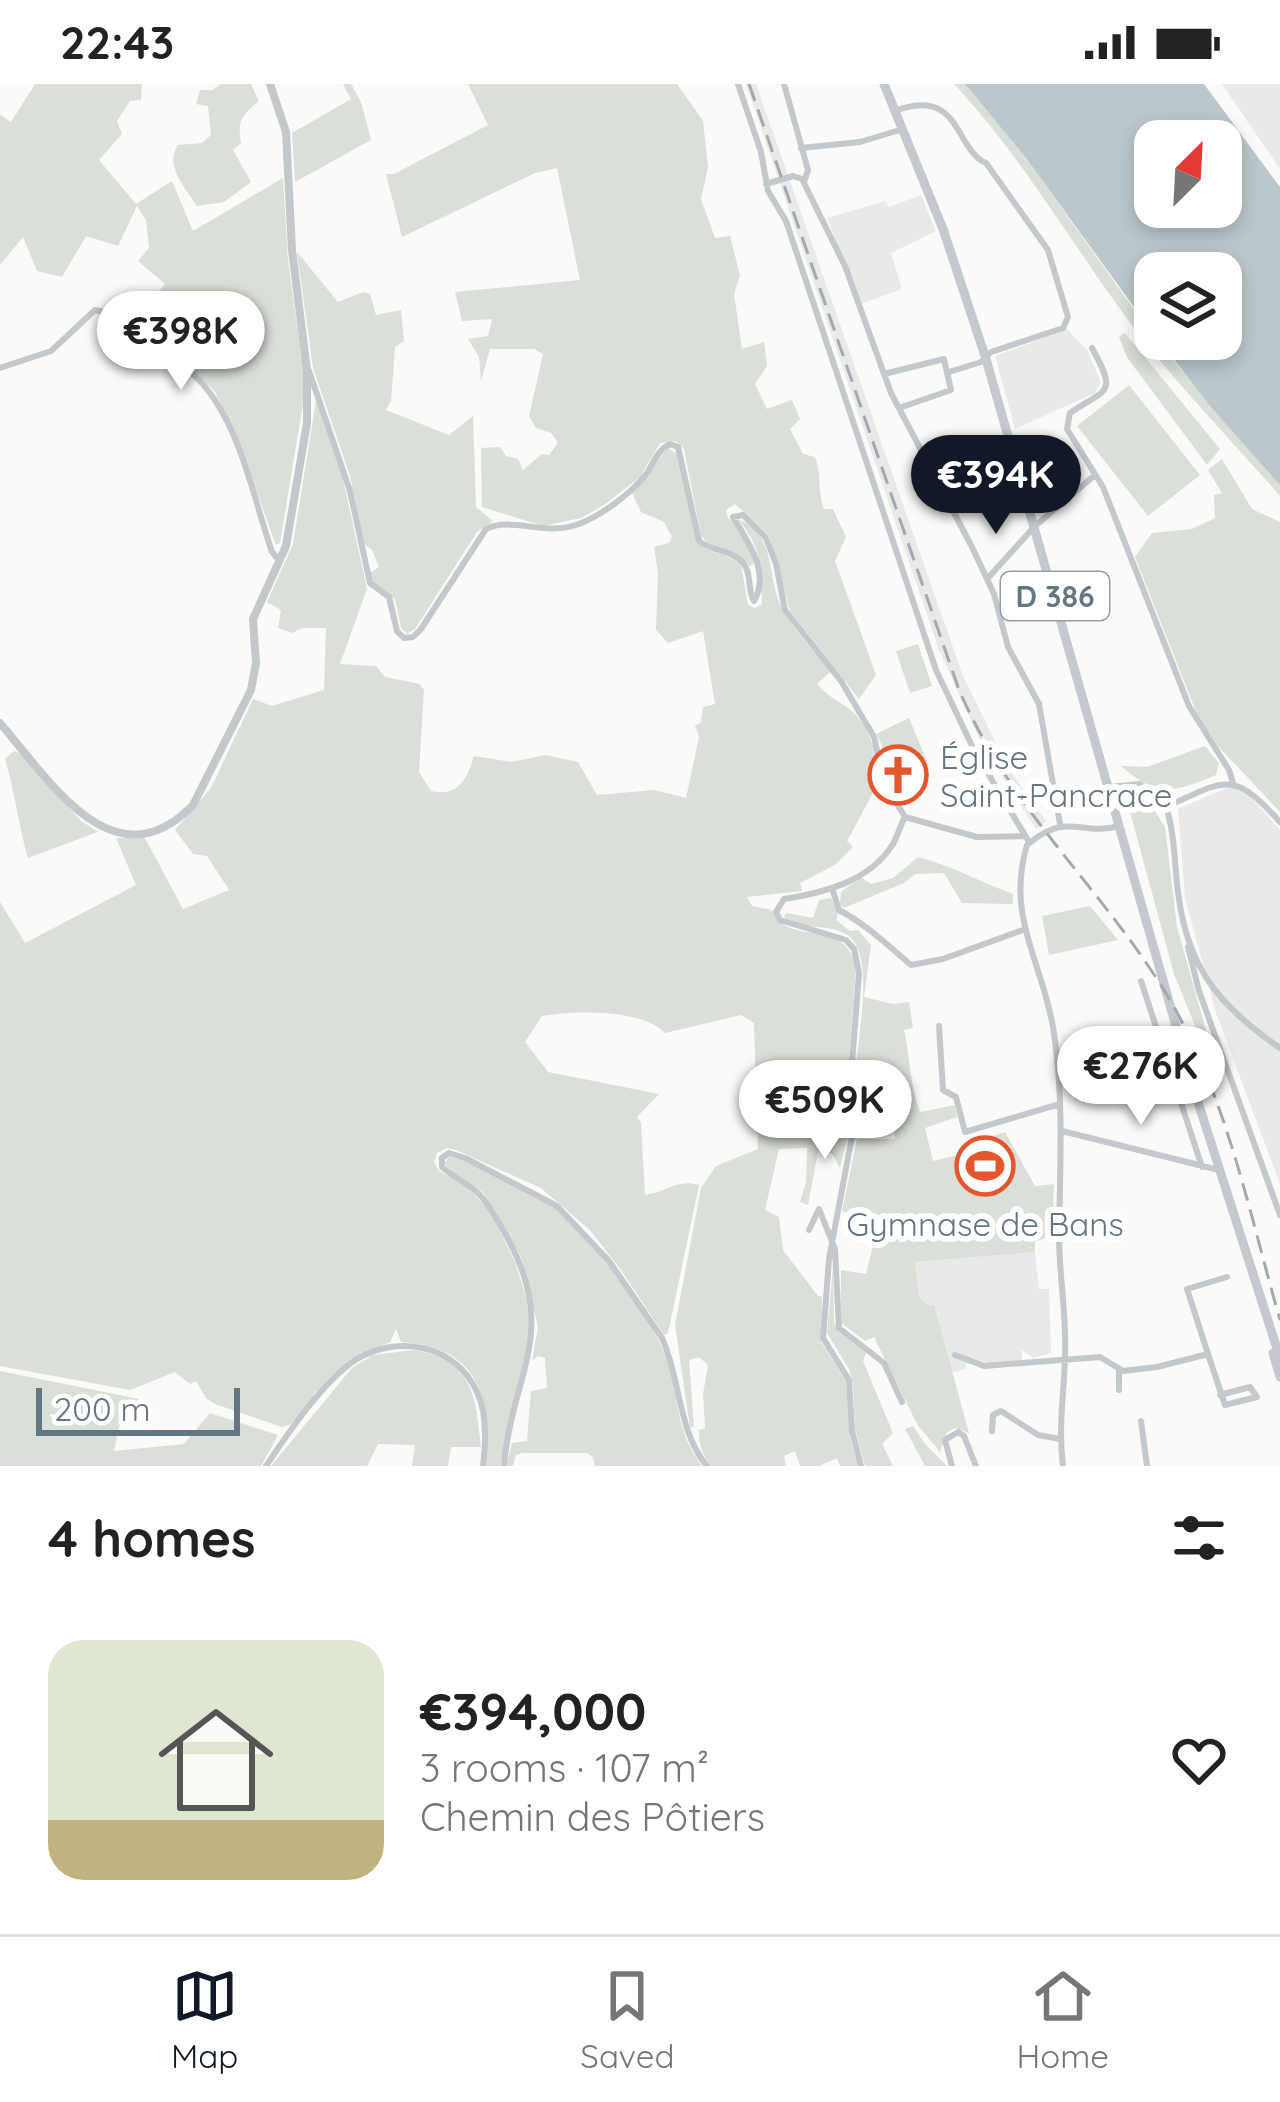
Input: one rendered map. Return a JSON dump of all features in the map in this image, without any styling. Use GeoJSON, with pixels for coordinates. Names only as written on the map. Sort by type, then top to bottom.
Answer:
{"type":"FeatureCollection","features":[{"type":"Feature","properties":{"kind":"main road","name":"D 386"},"geometry":{"type":"LineString","coordinates":[[884,84],[943,229],[986,359],[1280,1377]]}},
{"type":"Feature","properties":{"kind":"street"},"geometry":{"type":"LineString","coordinates":[[0,723],[71,803],[100,827],[135,835],[179,820],[206,784],[251,690],[256,663],[253,619],[281,561],[302,457],[307,370],[292,250],[286,132],[270,84]]}},
{"type":"Feature","properties":{"kind":"street"},"geometry":{"type":"LineString","coordinates":[[738,84],[761,152],[766,184],[786,221],[936,670],[974,750],[1027,839],[1019,892],[1024,930],[1054,1031],[1062,1131],[1063,1466]]}},
{"type":"Feature","properties":{"kind":"street"},"geometry":{"type":"LineString","coordinates":[[784,84],[808,170],[804,182]]}},
{"type":"Feature","properties":{"kind":"street"},"geometry":{"type":"LineString","coordinates":[[895,111],[923,106],[956,123],[974,156],[989,166],[1048,250],[1068,317],[1066,324],[950,372]]}},
{"type":"Feature","properties":{"kind":"street"},"geometry":{"type":"LineString","coordinates":[[801,148],[828,148],[903,128]]}},
{"type":"Feature","properties":{"kind":"street"},"geometry":{"type":"LineString","coordinates":[[766,184],[793,176],[804,182],[845,266],[899,408],[987,579],[1008,647],[1039,704],[1055,826]]}},
{"type":"Feature","properties":{"kind":"street"},"geometry":{"type":"LineString","coordinates":[[0,368],[51,350],[95,310],[108,313],[194,375],[210,394],[232,435],[272,552],[281,561]]}},
{"type":"Feature","properties":{"kind":"street"},"geometry":{"type":"LineString","coordinates":[[1092,348],[1106,377],[1106,388],[1100,397],[1070,413],[1066,424],[1095,476],[1189,706],[1233,783]]}},
{"type":"Feature","properties":{"kind":"street"},"geometry":{"type":"LineString","coordinates":[[884,374],[940,357],[950,372],[951,390],[899,408]]}},
{"type":"Feature","properties":{"kind":"street"},"geometry":{"type":"LineString","coordinates":[[307,370],[315,381],[350,491],[370,584],[389,597],[402,636],[411,638],[421,629],[486,530],[502,524],[551,530],[580,524],[645,476],[662,448],[670,444],[678,447],[700,541],[741,560],[754,602],[758,594],[754,551],[733,517],[743,515],[766,538],[785,610],[855,704],[880,752],[885,784],[904,817],[977,837],[1027,839],[1055,826],[1120,822]]}},
{"type":"Feature","properties":{"kind":"street"},"geometry":{"type":"LineString","coordinates":[[987,579],[1035,526],[1095,476]]}},
{"type":"Feature","properties":{"kind":"street"},"geometry":{"type":"LineString","coordinates":[[551,530],[553,542]]}},
{"type":"Feature","properties":{"kind":"street"},"geometry":{"type":"LineString","coordinates":[[1166,807],[1216,785],[1233,783],[1248,789],[1280,822]]}},
{"type":"Feature","properties":{"kind":"street"},"geometry":{"type":"LineString","coordinates":[[1111,792],[1149,789],[1166,807],[1198,991],[1280,1215]]}},
{"type":"Feature","properties":{"kind":"street"},"geometry":{"type":"LineString","coordinates":[[861,1466],[852,1431],[849,1380],[824,1338],[832,1244],[853,1131],[851,1076],[858,960],[846,940],[835,934],[779,920],[781,902],[832,891],[891,848],[904,817]]}},
{"type":"Feature","properties":{"kind":"street"},"geometry":{"type":"LineString","coordinates":[[832,891],[839,910],[881,936],[910,965],[943,959],[1024,930]]}},
{"type":"Feature","properties":{"kind":"street"},"geometry":{"type":"LineString","coordinates":[[1187,938],[1214,993],[1280,1048]]}},
{"type":"Feature","properties":{"kind":"street"},"geometry":{"type":"LineString","coordinates":[[1141,981],[1202,1167]]}},
{"type":"Feature","properties":{"kind":"street"},"geometry":{"type":"LineString","coordinates":[[1198,991],[1208,983]]}},
{"type":"Feature","properties":{"kind":"street"},"geometry":{"type":"LineString","coordinates":[[1206,1012],[1214,993]]}},
{"type":"Feature","properties":{"kind":"street"},"geometry":{"type":"LineString","coordinates":[[939,1025],[943,1090],[956,1097],[965,1132],[1060,1104]]}},
{"type":"Feature","properties":{"kind":"street"},"geometry":{"type":"LineString","coordinates":[[1062,1131],[1220,1170]]}},
{"type":"Feature","properties":{"kind":"street"},"geometry":{"type":"LineString","coordinates":[[504,1466],[533,1338],[533,1310],[520,1262],[489,1206],[442,1167],[448,1153],[549,1199],[593,1241],[662,1338],[690,1439],[707,1466]]}},
{"type":"Feature","properties":{"kind":"street"},"geometry":{"type":"LineString","coordinates":[[809,1230],[814,1213],[820,1210],[836,1249],[839,1328],[884,1363],[902,1402]]}},
{"type":"Feature","properties":{"kind":"street"},"geometry":{"type":"LineString","coordinates":[[1220,1395],[1250,1387],[1257,1396],[1227,1406],[1220,1395],[1187,1289],[1228,1277]]}},
{"type":"Feature","properties":{"kind":"street"},"geometry":{"type":"LineString","coordinates":[[266,1466],[352,1363],[381,1349],[417,1346],[450,1359],[476,1390],[484,1437],[483,1466]]}},
{"type":"Feature","properties":{"kind":"street"},"geometry":{"type":"LineString","coordinates":[[955,1355],[984,1366],[1100,1357],[1119,1370],[1157,1367],[1208,1354]]}},
{"type":"Feature","properties":{"kind":"street"},"geometry":{"type":"LineString","coordinates":[[1119,1370],[1119,1390]]}},
{"type":"Feature","properties":{"kind":"street"},"geometry":{"type":"LineString","coordinates":[[992,1431],[993,1415],[1001,1412],[1038,1435],[1060,1439]]}},
{"type":"Feature","properties":{"kind":"street"},"geometry":{"type":"LineString","coordinates":[[1141,1421],[1147,1466]]}},
{"type":"Feature","properties":{"kind":"street"},"geometry":{"type":"LineString","coordinates":[[952,1466],[945,1441],[958,1432],[976,1466]]}},
{"type":"Feature","properties":{"kind":"shaded area"},"geometry":{"type":"Polygon","coordinates":[[[35,84],[142,84],[141,100],[130,101],[117,121],[122,134],[99,160],[136,204],[172,181],[193,231],[283,178],[304,398],[280,543],[276,545],[236,435],[214,390],[133,324],[165,284],[138,261],[149,248],[146,220],[137,206],[118,246],[86,236],[62,277],[37,271],[23,237],[0,265],[0,115],[11,122],[35,84]]]}},
{"type":"Feature","properties":{"kind":"shaded area"},"geometry":{"type":"Polygon","coordinates":[[[251,84],[259,101],[242,119],[241,143],[233,150],[251,182],[224,202],[197,206],[178,176],[174,153],[178,145],[202,143],[211,135],[208,106],[196,104],[200,90],[251,84]]]}},
{"type":"Feature","properties":{"kind":"shaded area"},"geometry":{"type":"Polygon","coordinates":[[[343,84],[351,84],[361,102],[371,140],[295,182],[292,133],[351,99],[343,84]]]}},
{"type":"Feature","properties":{"kind":"shaded area"},"geometry":{"type":"Polygon","coordinates":[[[468,84],[677,84],[703,121],[708,167],[701,199],[715,238],[730,236],[740,275],[734,294],[742,349],[764,342],[767,366],[755,384],[767,409],[792,400],[800,419],[790,429],[803,454],[815,457],[824,509],[833,509],[846,537],[835,561],[876,675],[859,699],[790,611],[769,536],[735,504],[726,510],[727,516],[744,536],[754,563],[750,566],[701,536],[684,449],[676,441],[660,443],[640,477],[581,518],[543,526],[482,507],[481,448],[500,447],[506,456],[518,459],[523,470],[542,454],[549,455],[558,443],[551,433],[536,428],[529,416],[543,354],[534,349],[490,349],[481,381],[479,357],[468,339],[488,336],[492,319],[462,321],[455,292],[580,280],[557,168],[535,173],[402,237],[386,174],[488,125],[468,84]]]}},
{"type":"Feature","properties":{"kind":"shaded area"},"geometry":{"type":"Polygon","coordinates":[[[746,84],[756,84],[963,676],[1008,768],[1046,821],[1036,829],[985,751],[939,650],[746,84]]]}},
{"type":"Feature","properties":{"kind":"shaded area"},"geometry":{"type":"Polygon","coordinates":[[[954,84],[965,84],[1026,158],[1134,310],[1134,328],[1028,175],[954,84]]]}},
{"type":"Feature","properties":{"kind":"shaded area"},"geometry":{"type":"Polygon","coordinates":[[[965,84],[1204,84],[1231,120],[1134,120],[1134,228],[1242,228],[1242,136],[1280,187],[1280,485],[1174,360],[1242,360],[1242,252],[1134,252],[1134,307],[1026,158],[965,84]]]}},
{"type":"Feature","properties":{"kind":"shaded area"},"geometry":{"type":"Polygon","coordinates":[[[1222,84],[1280,84],[1280,169],[1222,84]]]}},
{"type":"Feature","properties":{"kind":"shaded area"},"geometry":{"type":"Polygon","coordinates":[[[921,195],[936,231],[891,253],[902,289],[861,304],[827,218],[885,201],[889,207],[921,195]]]}},
{"type":"Feature","properties":{"kind":"shaded area"},"geometry":{"type":"Polygon","coordinates":[[[297,252],[338,302],[363,292],[370,294],[376,315],[401,310],[404,341],[395,347],[391,401],[386,410],[449,435],[473,416],[476,507],[493,521],[477,532],[415,629],[407,634],[401,628],[395,599],[372,583],[368,574],[379,567],[364,544],[350,476],[313,368],[297,252]]]}},
{"type":"Feature","properties":{"kind":"shaded area"},"geometry":{"type":"Polygon","coordinates":[[[1067,329],[1087,350],[1101,382],[1095,393],[1015,429],[995,356],[1067,329]]]}},
{"type":"Feature","properties":{"kind":"shaded area"},"geometry":{"type":"Polygon","coordinates":[[[1125,333],[1134,344],[1134,360],[1147,360],[1220,449],[1207,465],[1127,357],[1119,337],[1125,333]]]}},
{"type":"Feature","properties":{"kind":"shaded area"},"geometry":{"type":"Polygon","coordinates":[[[1160,360],[1173,360],[1280,485],[1280,496],[1160,360]]]}},
{"type":"Feature","properties":{"kind":"shaded area"},"geometry":{"type":"Polygon","coordinates":[[[1129,385],[1200,475],[1148,516],[1077,426],[1129,385]]]}},
{"type":"Feature","properties":{"kind":"shaded area"},"geometry":{"type":"Polygon","coordinates":[[[316,400],[343,479],[367,589],[340,664],[376,666],[385,677],[420,684],[424,690],[419,772],[431,791],[460,785],[474,756],[511,762],[546,755],[578,762],[597,795],[654,790],[686,798],[699,737],[695,726],[701,722],[703,707],[715,704],[703,631],[668,643],[656,630],[654,547],[669,543],[672,537],[664,522],[641,512],[631,491],[668,448],[678,455],[696,540],[741,564],[748,605],[755,608],[762,604],[759,558],[738,519],[760,536],[783,610],[831,671],[817,684],[855,714],[867,732],[878,768],[871,772],[874,791],[847,841],[853,847],[835,865],[800,883],[802,891],[747,897],[752,906],[772,910],[790,928],[839,941],[856,966],[847,1089],[849,1131],[840,1168],[832,1153],[818,1152],[808,1205],[800,1202],[807,1148],[779,1149],[765,1210],[779,1217],[783,1250],[822,1296],[821,1342],[846,1381],[850,1437],[858,1466],[840,1466],[837,1458],[819,1466],[800,1466],[795,1451],[784,1456],[786,1466],[711,1466],[699,1440],[699,1430],[705,1428],[703,1394],[708,1365],[699,1357],[689,1360],[694,1426],[690,1428],[675,1325],[701,1188],[716,1166],[758,1149],[754,1023],[741,1015],[665,1033],[625,1015],[556,1014],[542,1016],[525,1042],[548,1072],[659,1094],[637,1117],[645,1195],[678,1185],[699,1185],[664,1335],[590,1230],[541,1188],[456,1150],[437,1153],[434,1162],[439,1171],[466,1185],[491,1213],[526,1296],[531,1328],[500,1466],[486,1466],[482,1398],[464,1365],[428,1346],[401,1342],[396,1329],[390,1342],[343,1367],[319,1393],[315,1391],[298,1419],[282,1427],[215,1404],[196,1381],[190,1384],[175,1372],[130,1390],[0,1366],[0,902],[25,943],[136,885],[116,838],[145,838],[183,909],[229,890],[207,856],[193,854],[175,830],[211,788],[253,699],[272,706],[324,690],[326,628],[292,633],[278,628],[281,610],[267,602],[293,544],[316,400]]]}},
{"type":"Feature","properties":{"kind":"shaded area"},"geometry":{"type":"Polygon","coordinates":[[[1222,459],[1252,509],[1280,522],[1280,812],[1218,746],[1197,714],[1135,557],[1152,533],[1192,529],[1215,518],[1214,495],[1222,493],[1208,470],[1222,459]]]}},
{"type":"Feature","properties":{"kind":"shaded area"},"geometry":{"type":"Polygon","coordinates":[[[918,644],[932,686],[910,693],[896,651],[918,644]]]}},
{"type":"Feature","properties":{"kind":"shaded area"},"geometry":{"type":"Polygon","coordinates":[[[909,718],[929,766],[917,768],[917,777],[911,777],[911,770],[905,767],[885,770],[876,734],[909,718]]]}},
{"type":"Feature","properties":{"kind":"shaded area"},"geometry":{"type":"Polygon","coordinates":[[[1205,746],[1219,763],[1216,775],[1177,788],[1145,783],[1121,766],[1147,767],[1205,746]]]}},
{"type":"Feature","properties":{"kind":"shaded area"},"geometry":{"type":"Polygon","coordinates":[[[14,751],[22,754],[80,820],[98,832],[28,858],[5,759],[14,751]]]}},
{"type":"Feature","properties":{"kind":"shaded area"},"geometry":{"type":"Polygon","coordinates":[[[1238,783],[1280,830],[1280,1184],[1216,1013],[1185,898],[1178,809],[1238,783]]]}},
{"type":"Feature","properties":{"kind":"shaded area"},"geometry":{"type":"Polygon","coordinates":[[[1147,799],[1165,827],[1177,927],[1211,1048],[1205,1050],[1174,974],[1129,808],[1134,801],[1147,799]]]}},
{"type":"Feature","properties":{"kind":"shaded area"},"geometry":{"type":"Polygon","coordinates":[[[918,857],[1013,894],[1013,904],[962,903],[944,873],[915,874],[844,908],[840,904],[841,892],[861,877],[871,884],[893,878],[918,857]]]}},
{"type":"Feature","properties":{"kind":"shaded area"},"geometry":{"type":"Polygon","coordinates":[[[831,898],[836,920],[850,931],[858,930],[871,945],[864,997],[893,1004],[909,1002],[913,1028],[904,1030],[920,1112],[955,1105],[957,1117],[925,1128],[933,1161],[962,1154],[967,1144],[1005,1132],[1035,1186],[1054,1184],[1052,1235],[1035,1242],[1035,1252],[915,1262],[919,1297],[934,1305],[969,1433],[956,1428],[947,1432],[940,1452],[917,1424],[874,1337],[865,1341],[841,1323],[841,1270],[866,1274],[876,1234],[868,1230],[864,1218],[842,1211],[857,1139],[895,1139],[894,1121],[882,1121],[879,1091],[855,1088],[863,982],[856,945],[846,934],[784,917],[786,913],[813,918],[819,900],[831,898]]]}},
{"type":"Feature","properties":{"kind":"shaded area"},"geometry":{"type":"Polygon","coordinates":[[[1090,906],[1118,940],[1049,955],[1042,916],[1090,906]]]}},
{"type":"Feature","properties":{"kind":"shaded area"},"geometry":{"type":"Polygon","coordinates":[[[449,1157],[487,1169],[542,1198],[598,1252],[656,1335],[669,1367],[681,1423],[702,1466],[595,1466],[587,1453],[522,1453],[516,1455],[513,1466],[506,1466],[512,1443],[527,1441],[531,1391],[547,1388],[545,1358],[532,1361],[538,1327],[521,1257],[483,1192],[448,1168],[449,1157]]]}},
{"type":"Feature","properties":{"kind":"shaded area"},"geometry":{"type":"Polygon","coordinates":[[[1035,1252],[1039,1289],[1049,1289],[1051,1353],[1033,1358],[1022,1350],[1022,1361],[988,1363],[968,1357],[965,1369],[950,1373],[934,1305],[927,1306],[919,1297],[915,1262],[1035,1252]]]}},
{"type":"Feature","properties":{"kind":"shaded area"},"geometry":{"type":"Polygon","coordinates":[[[833,1267],[834,1322],[866,1353],[863,1361],[893,1433],[882,1444],[893,1466],[865,1466],[855,1429],[849,1369],[827,1333],[833,1267]]]}},
{"type":"Feature","properties":{"kind":"shaded area"},"geometry":{"type":"Polygon","coordinates":[[[414,1350],[449,1362],[468,1383],[481,1447],[451,1447],[448,1466],[412,1466],[415,1445],[378,1444],[367,1466],[271,1466],[352,1368],[373,1355],[414,1350]]]}},
{"type":"Feature","properties":{"kind":"shaded area"},"geometry":{"type":"Polygon","coordinates":[[[0,1371],[139,1399],[120,1423],[114,1451],[184,1444],[210,1413],[278,1435],[261,1466],[0,1466],[0,1371]]]}},
{"type":"Feature","properties":{"kind":"shaded area"},"geometry":{"type":"Polygon","coordinates":[[[913,1426],[947,1466],[925,1466],[905,1429],[913,1426]]]}},
{"type":"Feature","properties":{"kind":"railway"},"geometry":{"type":"LineString","coordinates":[[749,84],[959,690],[1002,770],[1129,939],[1179,1015],[1231,1143],[1280,1320]]}},
{"type":"Feature","properties":{"kind":"place","name":"Église Saint-Pancrace"},"geometry":{"type":"Point","coordinates":[898,775]}},
{"type":"Feature","properties":{"kind":"place","name":"Gymnase de Bans"},"geometry":{"type":"Point","coordinates":[985,1166]}}]}
